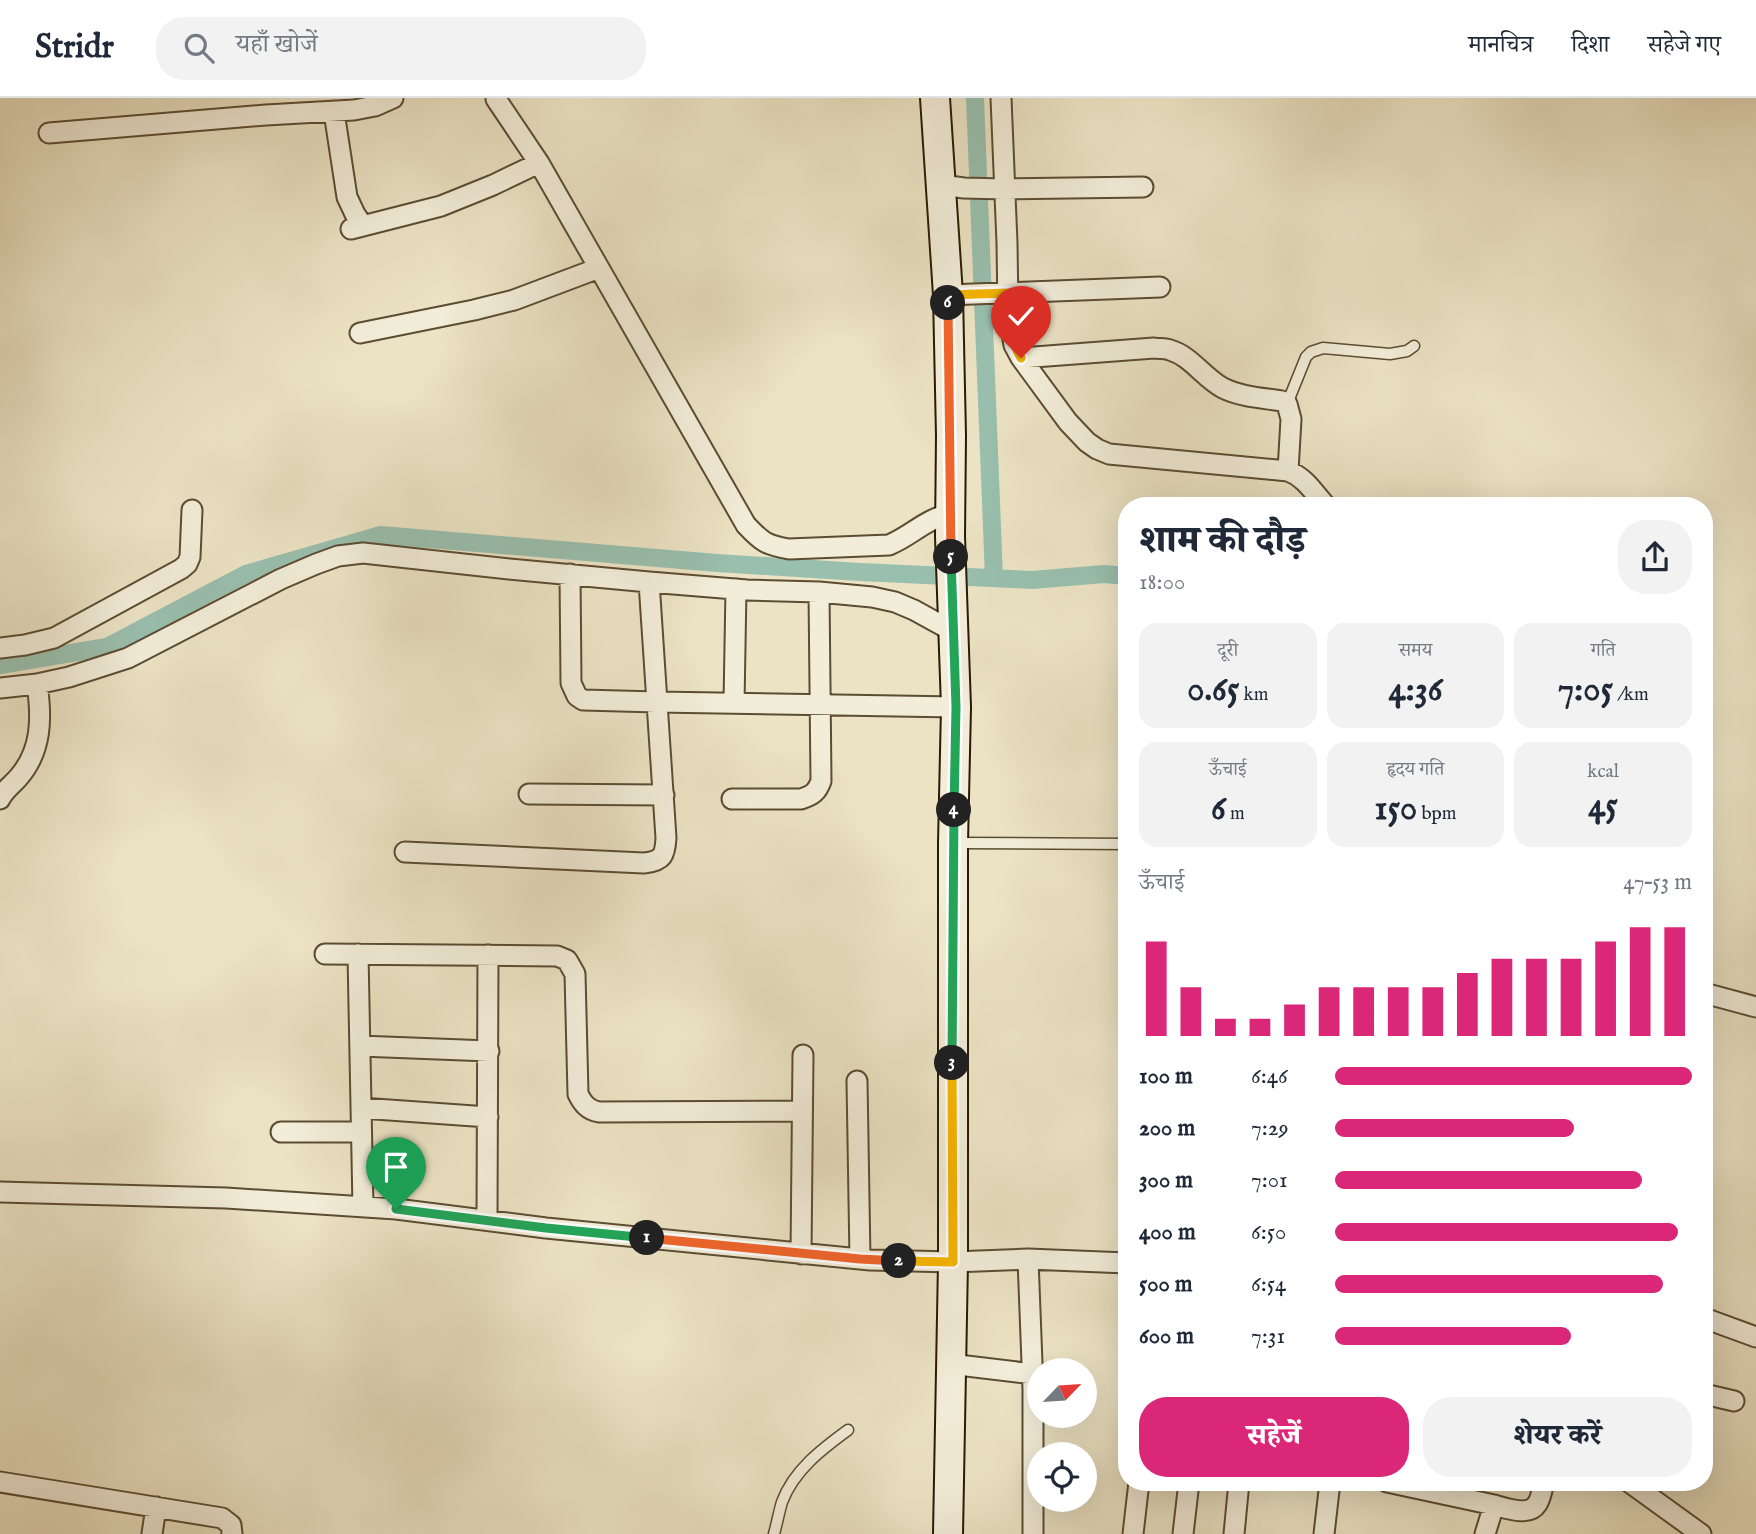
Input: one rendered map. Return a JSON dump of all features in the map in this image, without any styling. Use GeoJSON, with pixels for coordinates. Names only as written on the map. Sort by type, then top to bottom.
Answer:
{"type":"FeatureCollection","features":[{"type":"Feature","properties":{"kind":"street"},"geometry":{"type":"LineString","coordinates":[[49,133],[355,110],[375,106],[393,98]]}},
{"type":"Feature","properties":{"kind":"street"},"geometry":{"type":"LineString","coordinates":[[495,98],[501,98]]}},
{"type":"Feature","properties":{"kind":"street"},"geometry":{"type":"LineString","coordinates":[[495,98],[538,163],[746,525],[760,541],[789,549],[889,545],[939,516],[950,525]]}},
{"type":"Feature","properties":{"kind":"street"},"geometry":{"type":"LineString","coordinates":[[935,98],[953,186],[958,295],[950,525],[956,707],[953,843],[953,1262],[948,1534]]}},
{"type":"Feature","properties":{"kind":"street"},"geometry":{"type":"LineString","coordinates":[[1000,98],[1005,188],[999,293],[1014,345],[1068,422],[1087,442],[1109,454],[1288,471],[1297,474],[1318,497]]}},
{"type":"Feature","properties":{"kind":"street"},"geometry":{"type":"LineString","coordinates":[[334,112],[347,197],[355,214],[357,227],[442,206],[538,163]]}},
{"type":"Feature","properties":{"kind":"street"},"geometry":{"type":"LineString","coordinates":[[953,186],[1143,187]]}},
{"type":"Feature","properties":{"kind":"street"},"geometry":{"type":"LineString","coordinates":[[360,333],[514,300],[599,268]]}},
{"type":"Feature","properties":{"kind":"street"},"geometry":{"type":"LineString","coordinates":[[958,295],[1160,287]]}},
{"type":"Feature","properties":{"kind":"street"},"geometry":{"type":"LineString","coordinates":[[1021,358],[1154,348],[1171,350],[1186,358],[1224,388],[1287,404],[1291,419],[1288,471]]}},
{"type":"Feature","properties":{"kind":"street"},"geometry":{"type":"LineString","coordinates":[[0,648],[54,638],[181,569],[190,557],[192,510]]}},
{"type":"Feature","properties":{"kind":"street"},"geometry":{"type":"LineString","coordinates":[[0,688],[37,684],[128,658],[281,579],[338,556],[363,553],[649,582],[872,597],[895,602],[954,626]]}},
{"type":"Feature","properties":{"kind":"street"},"geometry":{"type":"LineString","coordinates":[[570,575],[571,683],[573,691],[583,700],[956,707]]}},
{"type":"Feature","properties":{"kind":"street"},"geometry":{"type":"LineString","coordinates":[[405,852],[653,862],[661,858],[665,851],[666,838],[649,582]]}},
{"type":"Feature","properties":{"kind":"street"},"geometry":{"type":"LineString","coordinates":[[734,703],[736,589]]}},
{"type":"Feature","properties":{"kind":"street"},"geometry":{"type":"LineString","coordinates":[[733,799],[801,799],[817,791],[821,780],[819,592]]}},
{"type":"Feature","properties":{"kind":"street"},"geometry":{"type":"LineString","coordinates":[[0,799],[18,778],[38,743],[40,707],[37,684]]}},
{"type":"Feature","properties":{"kind":"street"},"geometry":{"type":"LineString","coordinates":[[529,794],[664,794]]}},
{"type":"Feature","properties":{"kind":"street"},"geometry":{"type":"LineString","coordinates":[[325,954],[556,956],[567,960],[575,974],[578,1094],[582,1102],[593,1111],[802,1111]]}},
{"type":"Feature","properties":{"kind":"street"},"geometry":{"type":"LineString","coordinates":[[358,954],[362,1207]]}},
{"type":"Feature","properties":{"kind":"street"},"geometry":{"type":"LineString","coordinates":[[487,1220],[488,955]]}},
{"type":"Feature","properties":{"kind":"street"},"geometry":{"type":"LineString","coordinates":[[1713,995],[1756,1007]]}},
{"type":"Feature","properties":{"kind":"street"},"geometry":{"type":"LineString","coordinates":[[360,1046],[489,1051]]}},
{"type":"Feature","properties":{"kind":"street"},"geometry":{"type":"LineString","coordinates":[[801,1254],[803,1055]]}},
{"type":"Feature","properties":{"kind":"street"},"geometry":{"type":"LineString","coordinates":[[858,1081],[860,1259]]}},
{"type":"Feature","properties":{"kind":"street"},"geometry":{"type":"LineString","coordinates":[[361,1108],[488,1118]]}},
{"type":"Feature","properties":{"kind":"street"},"geometry":{"type":"LineString","coordinates":[[281,1132],[361,1132]]}},
{"type":"Feature","properties":{"kind":"street"},"geometry":{"type":"LineString","coordinates":[[0,1192],[226,1198],[362,1207],[860,1259],[953,1262],[1028,1259],[1118,1263]]}},
{"type":"Feature","properties":{"kind":"street"},"geometry":{"type":"LineString","coordinates":[[1028,1259],[1032,1358]]}},
{"type":"Feature","properties":{"kind":"street"},"geometry":{"type":"LineString","coordinates":[[1713,1321],[1756,1337]]}},
{"type":"Feature","properties":{"kind":"street"},"geometry":{"type":"LineString","coordinates":[[950,1364],[1027,1373]]}},
{"type":"Feature","properties":{"kind":"street"},"geometry":{"type":"LineString","coordinates":[[1713,1396],[1734,1401]]}},
{"type":"Feature","properties":{"kind":"street"},"geometry":{"type":"LineString","coordinates":[[1033,1428],[1033,1534]]}},
{"type":"Feature","properties":{"kind":"street"},"geometry":{"type":"LineString","coordinates":[[0,1482],[222,1518],[231,1525],[233,1534]]}},
{"type":"Feature","properties":{"kind":"street"},"geometry":{"type":"LineString","coordinates":[[1133,1534],[1138,1491]]}},
{"type":"Feature","properties":{"kind":"street"},"geometry":{"type":"LineString","coordinates":[[1184,1534],[1188,1491]]}},
{"type":"Feature","properties":{"kind":"street"},"geometry":{"type":"LineString","coordinates":[[1234,1534],[1238,1491]]}},
{"type":"Feature","properties":{"kind":"street"},"geometry":{"type":"LineString","coordinates":[[1324,1534],[1329,1491]]}},
{"type":"Feature","properties":{"kind":"street"},"geometry":{"type":"LineString","coordinates":[[1448,1491],[1519,1511],[1527,1511],[1537,1505],[1541,1491]]}},
{"type":"Feature","properties":{"kind":"street"},"geometry":{"type":"LineString","coordinates":[[1645,1491],[1688,1530]]}},
{"type":"Feature","properties":{"kind":"street"},"geometry":{"type":"LineString","coordinates":[[1485,1534],[1494,1506]]}},
{"type":"Feature","properties":{"kind":"street"},"geometry":{"type":"LineString","coordinates":[[152,1534],[156,1507]]}},
{"type":"Feature","properties":{"kind":"lane"},"geometry":{"type":"LineString","coordinates":[[1287,404],[1306,358],[1316,349],[1390,354],[1407,351],[1414,346]]}},
{"type":"Feature","properties":{"kind":"lane"},"geometry":{"type":"LineString","coordinates":[[953,843],[1118,845]]}},
{"type":"Feature","properties":{"kind":"lane"},"geometry":{"type":"LineString","coordinates":[[774,1534],[783,1500],[800,1470],[848,1430]]}},
{"type":"Feature","properties":{"kind":"waterway"},"geometry":{"type":"LineString","coordinates":[[975,98],[994,578]]}},
{"type":"Feature","properties":{"kind":"waterway"},"geometry":{"type":"LineString","coordinates":[[0,665],[107,647],[246,574],[381,535],[860,572],[1032,580],[1118,575]]}},
{"type":"Feature","properties":{"kind":"route"},"geometry":{"type":"LineString","coordinates":[[396,1209],[546,1228],[860,1259],[953,1262],[953,843],[956,707],[950,536],[951,436],[947,295],[1008,293],[1010,332],[1021,358]]}}]}
